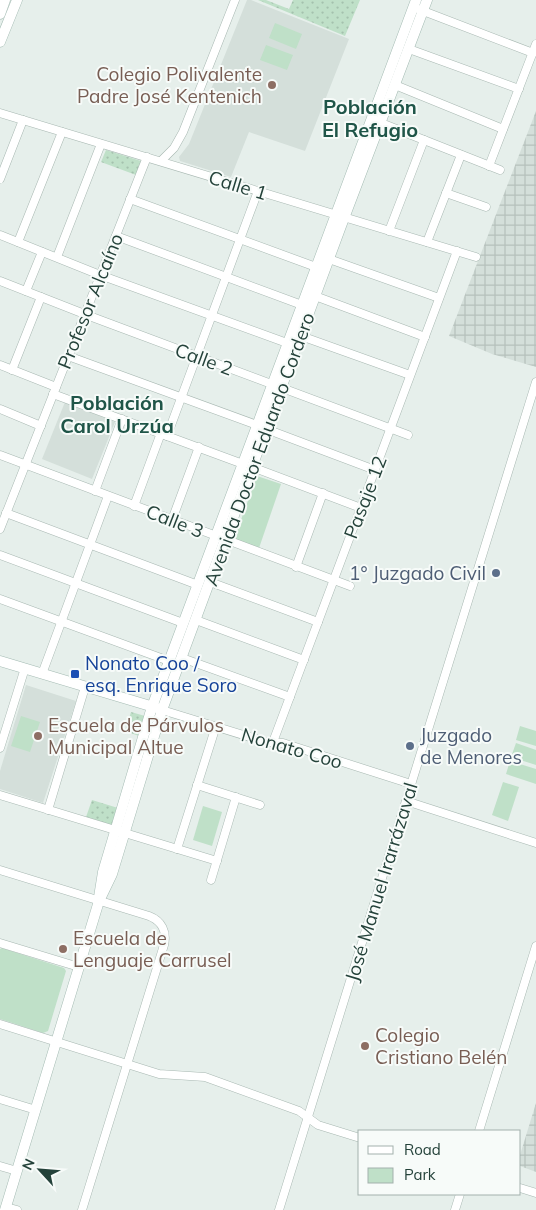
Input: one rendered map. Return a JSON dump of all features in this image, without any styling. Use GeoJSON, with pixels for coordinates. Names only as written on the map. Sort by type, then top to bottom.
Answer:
{"type":"FeatureCollection","features":[{"type":"Feature","properties":{"kind":"street"},"geometry":{"type":"LineString","coordinates":[[0,14],[6,0]]}},
{"type":"Feature","properties":{"kind":"street"},"geometry":{"type":"LineString","coordinates":[[0,42],[17,0]]}},
{"type":"Feature","properties":{"kind":"street"},"geometry":{"type":"LineString","coordinates":[[161,162],[174,148],[183,132],[235,0]]}},
{"type":"Feature","properties":{"kind":"street","name":"Avenida Doctor Eduardo Cordero"},"geometry":{"type":"LineString","coordinates":[[277,386],[288,343],[316,268],[340,216],[418,6],[427,0]]}},
{"type":"Feature","properties":{"kind":"street"},"geometry":{"type":"LineString","coordinates":[[418,6],[533,53]]}},
{"type":"Feature","properties":{"kind":"street","name":"Avenida Doctor Eduardo Cordero"},"geometry":{"type":"LineString","coordinates":[[376,121],[395,85],[409,49],[418,6]]}},
{"type":"Feature","properties":{"kind":"street"},"geometry":{"type":"LineString","coordinates":[[489,166],[536,44]]}},
{"type":"Feature","properties":{"kind":"street"},"geometry":{"type":"LineString","coordinates":[[409,49],[519,89]]}},
{"type":"Feature","properties":{"kind":"street"},"geometry":{"type":"LineString","coordinates":[[395,85],[503,129]]}},
{"type":"Feature","properties":{"kind":"street","name":"Calle 1"},"geometry":{"type":"LineString","coordinates":[[0,113],[476,257]]}},
{"type":"Feature","properties":{"kind":"street"},"geometry":{"type":"LineString","coordinates":[[0,179],[23,120]]}},
{"type":"Feature","properties":{"kind":"street"},"geometry":{"type":"LineString","coordinates":[[376,121],[500,170]]}},
{"type":"Feature","properties":{"kind":"street"},"geometry":{"type":"LineString","coordinates":[[18,242],[62,132]]}},
{"type":"Feature","properties":{"kind":"street"},"geometry":{"type":"LineString","coordinates":[[389,230],[424,140]]}},
{"type":"Feature","properties":{"kind":"street"},"geometry":{"type":"LineString","coordinates":[[57,257],[102,144]]}},
{"type":"Feature","properties":{"kind":"street"},"geometry":{"type":"LineString","coordinates":[[427,242],[461,155]]}},
{"type":"Feature","properties":{"kind":"street","name":"Profesor Alcaíno"},"geometry":{"type":"LineString","coordinates":[[0,529],[147,157]]}},
{"type":"Feature","properties":{"kind":"street"},"geometry":{"type":"LineString","coordinates":[[134,506],[181,398],[258,191]]}},
{"type":"Feature","properties":{"kind":"street"},"geometry":{"type":"LineString","coordinates":[[446,192],[486,207]]}},
{"type":"Feature","properties":{"kind":"street"},"geometry":{"type":"LineString","coordinates":[[130,199],[316,268]]}},
{"type":"Feature","properties":{"kind":"street","name":"Avenida Doctor Eduardo Cordero"},"geometry":{"type":"LineString","coordinates":[[6,1208],[79,967],[100,901],[110,881],[120,832],[152,707],[198,585],[220,538],[277,386],[301,336],[329,259],[340,216]]}},
{"type":"Feature","properties":{"kind":"street"},"geometry":{"type":"LineString","coordinates":[[0,235],[288,343]]}},
{"type":"Feature","properties":{"kind":"street"},"geometry":{"type":"LineString","coordinates":[[116,236],[302,306]]}},
{"type":"Feature","properties":{"kind":"street","name":"Pasaje 12"},"geometry":{"type":"LineString","coordinates":[[273,742],[457,251]]}},
{"type":"Feature","properties":{"kind":"street"},"geometry":{"type":"LineString","coordinates":[[26,291],[42,252]]}},
{"type":"Feature","properties":{"kind":"street"},"geometry":{"type":"LineString","coordinates":[[329,259],[439,298]]}},
{"type":"Feature","properties":{"kind":"street","name":"Calle 2"},"geometry":{"type":"LineString","coordinates":[[1,284],[26,291],[408,435]]}},
{"type":"Feature","properties":{"kind":"street"},"geometry":{"type":"LineString","coordinates":[[315,296],[425,337]]}},
{"type":"Feature","properties":{"kind":"street"},"geometry":{"type":"LineString","coordinates":[[12,370],[41,297]]}},
{"type":"Feature","properties":{"kind":"street"},"geometry":{"type":"LineString","coordinates":[[301,336],[410,375]]}},
{"type":"Feature","properties":{"kind":"street"},"geometry":{"type":"LineString","coordinates":[[68,356],[375,470]]}},
{"type":"Feature","properties":{"kind":"street"},"geometry":{"type":"LineString","coordinates":[[0,365],[122,419],[361,508]]}},
{"type":"Feature","properties":{"kind":"street","name":"José Manuel Irarrázaval"},"geometry":{"type":"LineString","coordinates":[[279,1210],[536,382]]}},
{"type":"Feature","properties":{"kind":"street"},"geometry":{"type":"LineString","coordinates":[[0,410],[41,426]]}},
{"type":"Feature","properties":{"kind":"street"},"geometry":{"type":"LineString","coordinates":[[95,491],[122,419]]}},
{"type":"Feature","properties":{"kind":"street"},"geometry":{"type":"LineString","coordinates":[[172,520],[198,447]]}},
{"type":"Feature","properties":{"kind":"street","name":"Calle 3"},"geometry":{"type":"LineString","coordinates":[[0,455],[350,586]]}},
{"type":"Feature","properties":{"kind":"street"},"geometry":{"type":"LineString","coordinates":[[296,566],[323,494]]}},
{"type":"Feature","properties":{"kind":"street"},"geometry":{"type":"LineString","coordinates":[[42,674],[108,496]]}},
{"type":"Feature","properties":{"kind":"street"},"geometry":{"type":"LineString","coordinates":[[6,513],[198,585]]}},
{"type":"Feature","properties":{"kind":"street","name":"Avenida Doctor Eduardo Cordero"},"geometry":{"type":"LineString","coordinates":[[120,832],[162,710],[210,582],[220,538]]}},
{"type":"Feature","properties":{"kind":"street"},"geometry":{"type":"LineString","coordinates":[[0,555],[184,623]]}},
{"type":"Feature","properties":{"kind":"street"},"geometry":{"type":"LineString","coordinates":[[210,582],[318,622]]}},
{"type":"Feature","properties":{"kind":"street"},"geometry":{"type":"LineString","coordinates":[[0,599],[169,661]]}},
{"type":"Feature","properties":{"kind":"street"},"geometry":{"type":"LineString","coordinates":[[196,620],[304,660]]}},
{"type":"Feature","properties":{"kind":"street"},"geometry":{"type":"LineString","coordinates":[[182,658],[290,697]]}},
{"type":"Feature","properties":{"kind":"street","name":"Nonato Coo"},"geometry":{"type":"LineString","coordinates":[[0,661],[216,726],[273,742],[284,743],[411,784]]}},
{"type":"Feature","properties":{"kind":"street"},"geometry":{"type":"LineString","coordinates":[[0,748],[25,668]]}},
{"type":"Feature","properties":{"kind":"street"},"geometry":{"type":"LineString","coordinates":[[48,810],[86,687]]}},
{"type":"Feature","properties":{"kind":"street"},"geometry":{"type":"LineString","coordinates":[[177,849],[216,726]]}},
{"type":"Feature","properties":{"kind":"street"},"geometry":{"type":"LineString","coordinates":[[197,785],[260,804]]}},
{"type":"Feature","properties":{"kind":"street"},"geometry":{"type":"LineString","coordinates":[[0,795],[216,861]]}},
{"type":"Feature","properties":{"kind":"street"},"geometry":{"type":"LineString","coordinates":[[211,880],[236,797]]}},
{"type":"Feature","properties":{"kind":"street"},"geometry":{"type":"LineString","coordinates":[[406,801],[536,843]]}},
{"type":"Feature","properties":{"kind":"street"},"geometry":{"type":"LineString","coordinates":[[0,870],[153,918],[162,927],[165,936],[164,945],[82,1210]]}},
{"type":"Feature","properties":{"kind":"street"},"geometry":{"type":"LineString","coordinates":[[0,943],[79,967]]}},
{"type":"Feature","properties":{"kind":"street"},"geometry":{"type":"LineString","coordinates":[[479,1130],[536,946]]}},
{"type":"Feature","properties":{"kind":"street"},"geometry":{"type":"LineString","coordinates":[[0,1024],[158,1074],[205,1077],[294,1110],[318,1125],[358,1137]]}},
{"type":"Feature","properties":{"kind":"street"},"geometry":{"type":"LineString","coordinates":[[0,1099],[36,1110]]}},
{"type":"Feature","properties":{"kind":"street"},"geometry":{"type":"LineString","coordinates":[[0,1166],[17,1171]]}},
{"type":"Feature","properties":{"kind":"street"},"geometry":{"type":"LineString","coordinates":[[521,1188],[536,1193]]}},
{"type":"Feature","properties":{"kind":"street"},"geometry":{"type":"LineString","coordinates":[[455,1210],[460,1195]]}},
{"type":"Feature","properties":{"kind":"street"},"geometry":{"type":"LineString","coordinates":[[6,1208],[17,1210]]}},
{"type":"Feature","properties":{"kind":"shaded area","name":"Colegio Polivalente Padre José Kentenich"},"geometry":{"type":"Polygon","coordinates":[[[247,0],[349,39],[305,151],[249,132],[231,177],[180,161],[179,157],[189,144],[247,0]]]}},
{"type":"Feature","properties":{"kind":"shaded area"},"geometry":{"type":"Polygon","coordinates":[[[536,111],[536,367],[492,354],[449,336],[536,111]]]}},
{"type":"Feature","properties":{"kind":"shaded area"},"geometry":{"type":"Polygon","coordinates":[[[65,402],[115,422],[92,479],[42,459],[65,402]]]}},
{"type":"Feature","properties":{"kind":"shaded area","name":"Escuela de Párvulos Municipal Altue"},"geometry":{"type":"Polygon","coordinates":[[[26,685],[76,701],[43,803],[0,789],[0,771],[26,685]]]}},
{"type":"Feature","properties":{"kind":"shaded area"},"geometry":{"type":"Polygon","coordinates":[[[536,1103],[536,1172],[521,1166],[521,1152],[536,1103]]]}},
{"type":"Feature","properties":{"kind":"green space"},"geometry":{"type":"Polygon","coordinates":[[[258,0],[266,0],[289,9],[293,0],[360,0],[345,36],[258,0]]]}},
{"type":"Feature","properties":{"kind":"green space"},"geometry":{"type":"Polygon","coordinates":[[[275,23],[302,34],[296,49],[269,38],[275,23]]]}},
{"type":"Feature","properties":{"kind":"green space"},"geometry":{"type":"Polygon","coordinates":[[[266,45],[293,55],[287,70],[260,60],[266,45]]]}},
{"type":"Feature","properties":{"kind":"green space"},"geometry":{"type":"Polygon","coordinates":[[[106,150],[141,161],[136,175],[101,162],[106,150]]]}},
{"type":"Feature","properties":{"kind":"green space"},"geometry":{"type":"Polygon","coordinates":[[[257,476],[281,484],[259,548],[234,539],[257,476]]]}},
{"type":"Feature","properties":{"kind":"green space"},"geometry":{"type":"Polygon","coordinates":[[[131,712],[145,716],[139,736],[125,731],[131,712]]]}},
{"type":"Feature","properties":{"kind":"green space"},"geometry":{"type":"Polygon","coordinates":[[[21,716],[40,722],[30,752],[11,746],[21,716]]]}},
{"type":"Feature","properties":{"kind":"green space"},"geometry":{"type":"Polygon","coordinates":[[[520,726],[536,731],[536,746],[516,740],[520,726]]]}},
{"type":"Feature","properties":{"kind":"green space"},"geometry":{"type":"Polygon","coordinates":[[[516,743],[536,750],[536,765],[511,757],[516,743]]]}},
{"type":"Feature","properties":{"kind":"green space"},"geometry":{"type":"Polygon","coordinates":[[[510,761],[536,769],[536,784],[506,774],[510,761]]]}},
{"type":"Feature","properties":{"kind":"green space"},"geometry":{"type":"Polygon","coordinates":[[[503,782],[519,787],[508,821],[492,815],[503,782]]]}},
{"type":"Feature","properties":{"kind":"green space"},"geometry":{"type":"Polygon","coordinates":[[[92,800],[118,808],[112,825],[86,817],[92,800]]]}},
{"type":"Feature","properties":{"kind":"green space"},"geometry":{"type":"Polygon","coordinates":[[[203,806],[222,812],[212,846],[193,840],[203,806]]]}},
{"type":"Feature","properties":{"kind":"green space"},"geometry":{"type":"Polygon","coordinates":[[[2,948],[64,968],[66,971],[48,1031],[43,1033],[0,1019],[0,949],[2,948]]]}},
{"type":"Feature","properties":{"kind":"place","name":"Colegio Polivalente Padre José Kentenich"},"geometry":{"type":"Point","coordinates":[272,85]}},
{"type":"Feature","properties":{"kind":"place","name":"1° Juzgado Civil"},"geometry":{"type":"Point","coordinates":[496,573]}},
{"type":"Feature","properties":{"kind":"place","name":"Nonato Coo / esq. Enrique Soro"},"geometry":{"type":"Point","coordinates":[75,674]}},
{"type":"Feature","properties":{"kind":"place","name":"Escuela de Párvulos Municipal Altue"},"geometry":{"type":"Point","coordinates":[38,736]}},
{"type":"Feature","properties":{"kind":"place","name":"Juzgado de Menores"},"geometry":{"type":"Point","coordinates":[410,746]}},
{"type":"Feature","properties":{"kind":"place","name":"Escuela de Lenguaje Carrusel"},"geometry":{"type":"Point","coordinates":[63,949]}},
{"type":"Feature","properties":{"kind":"place","name":"Colegio Cristiano Belén"},"geometry":{"type":"Point","coordinates":[365,1046]}},
{"type":"Feature","properties":{"kind":"district","name":"Población El Refugio"},"geometry":{"type":"Point","coordinates":[370,118]}},
{"type":"Feature","properties":{"kind":"district","name":"Población Carol Urzúa"},"geometry":{"type":"Point","coordinates":[117,414]}}]}
